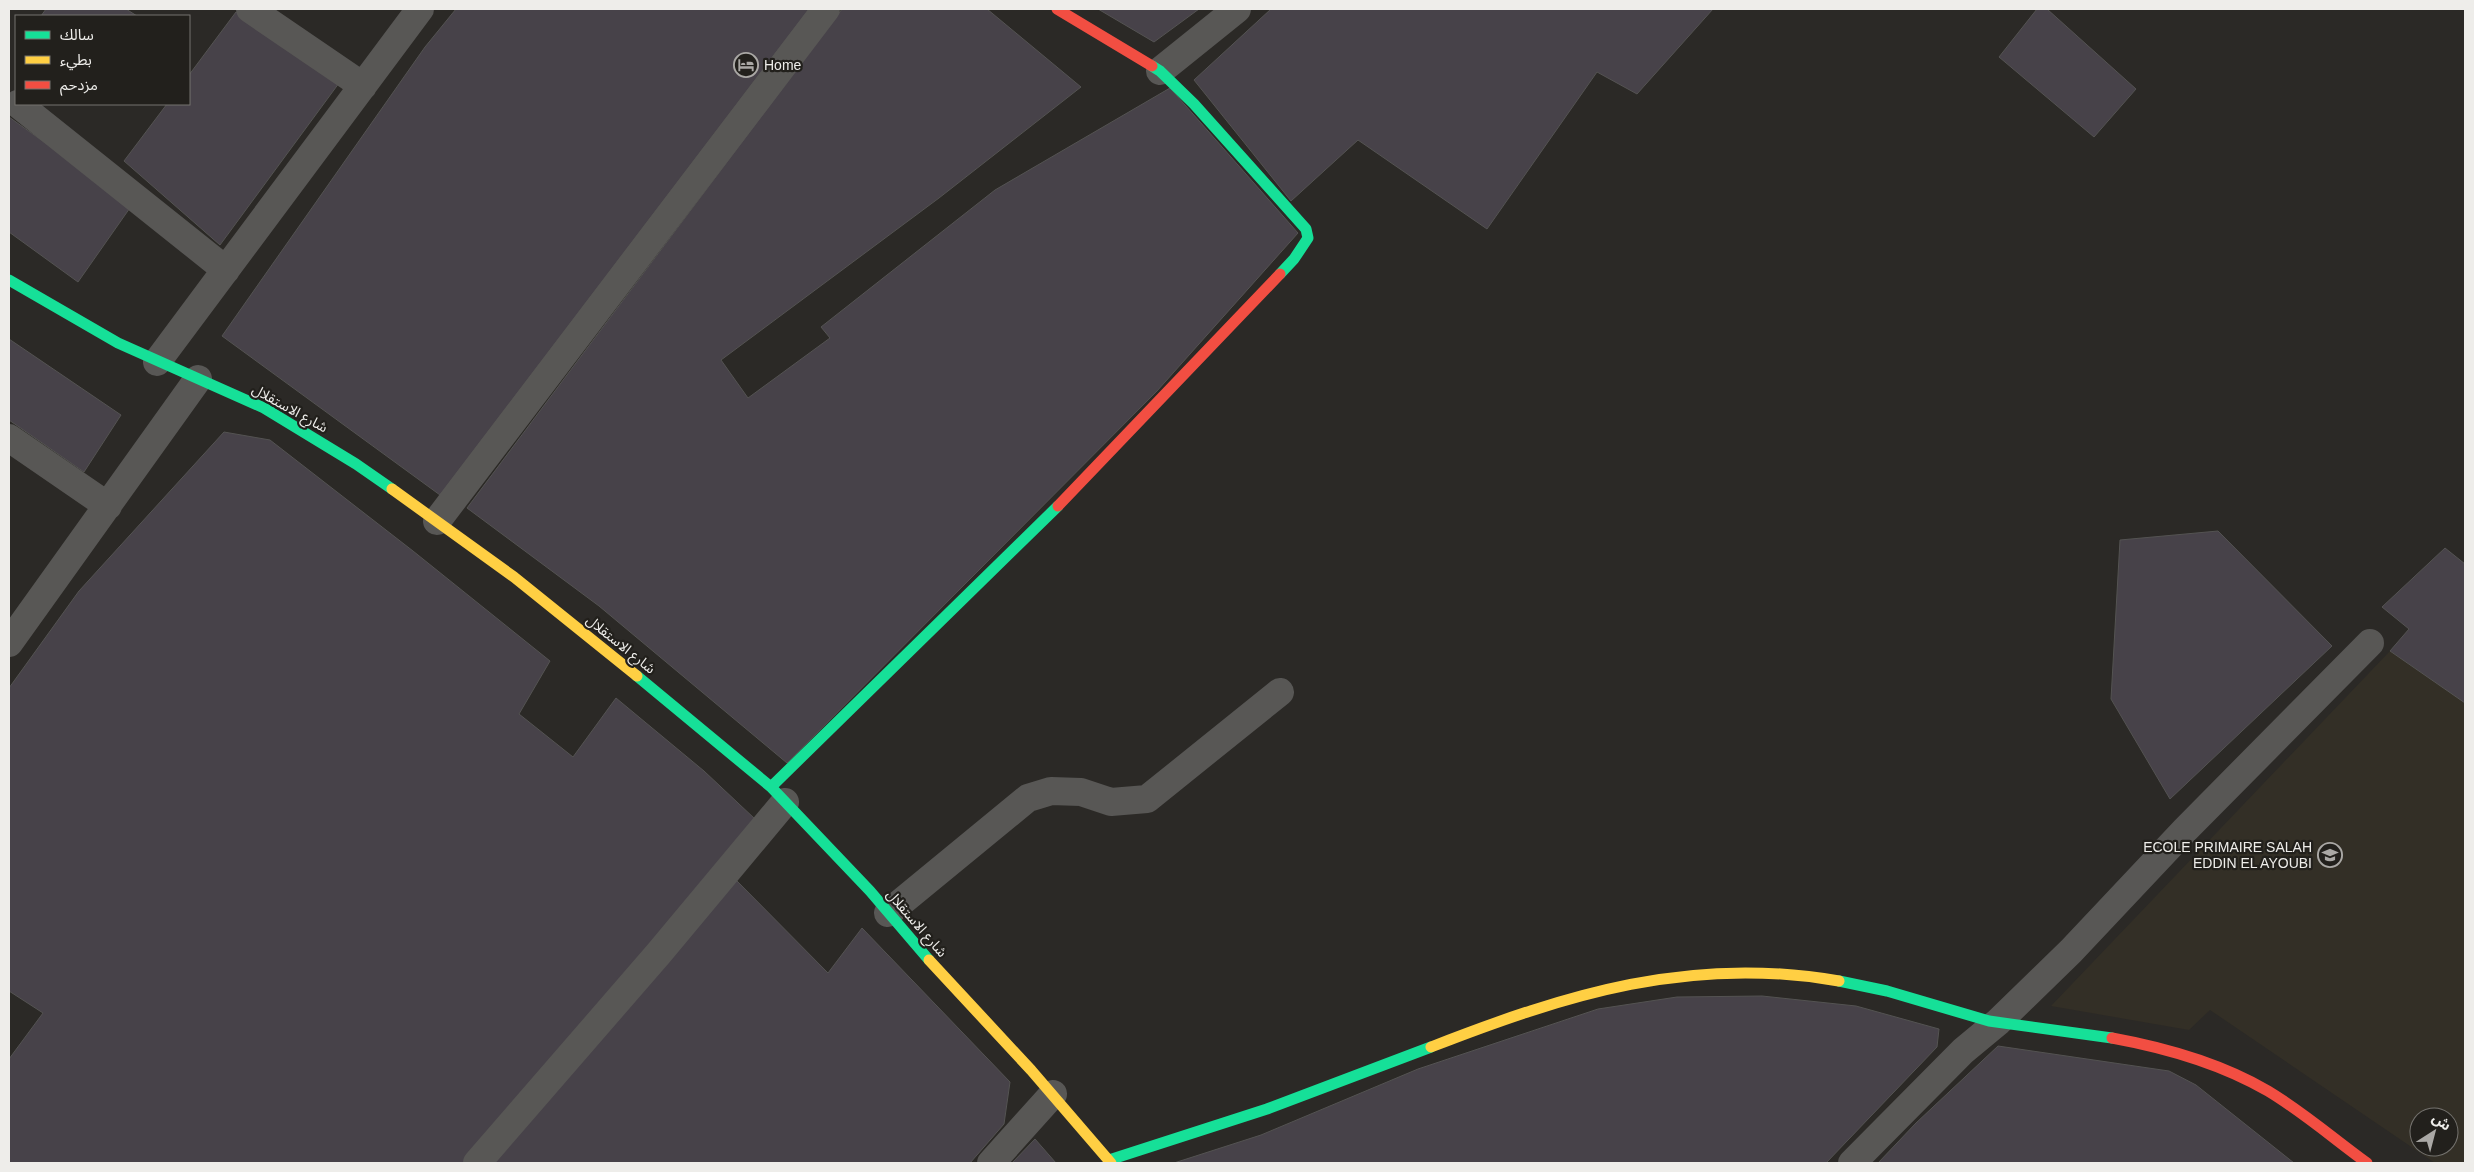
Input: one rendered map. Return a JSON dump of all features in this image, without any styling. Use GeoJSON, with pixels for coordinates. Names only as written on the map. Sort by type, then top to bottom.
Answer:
{"type":"FeatureCollection","features":[{"type":"Feature","properties":{"kind":"street"},"geometry":{"type":"LineString","coordinates":[[250,9],[362,86]]}},
{"type":"Feature","properties":{"kind":"street"},"geometry":{"type":"LineString","coordinates":[[157,362],[420,9]]}},
{"type":"Feature","properties":{"kind":"street"},"geometry":{"type":"LineString","coordinates":[[437,521],[826,9]]}},
{"type":"Feature","properties":{"kind":"street"},"geometry":{"type":"LineString","coordinates":[[477,1163],[647,968],[778,794],[888,676],[1171,390],[1303,247],[1308,238],[1306,229],[1300,220],[1254,172],[1194,104],[1160,71],[1057,9]]}},
{"type":"Feature","properties":{"kind":"street"},"geometry":{"type":"LineString","coordinates":[[1160,71],[1237,9]]}},
{"type":"Feature","properties":{"kind":"street"},"geometry":{"type":"LineString","coordinates":[[20,105],[226,270]]}},
{"type":"Feature","properties":{"kind":"street","name":"شارع الاستقلال"},"geometry":{"type":"LineString","coordinates":[[9,280],[110,339],[157,362],[264,408],[356,464],[514,578],[602,648],[778,794],[1052,1094],[1110,1162]]}},
{"type":"Feature","properties":{"kind":"street"},"geometry":{"type":"LineString","coordinates":[[9,643],[198,379]]}},
{"type":"Feature","properties":{"kind":"street"},"geometry":{"type":"LineString","coordinates":[[9,438],[108,506]]}},
{"type":"Feature","properties":{"kind":"street"},"geometry":{"type":"LineString","coordinates":[[1852,1163],[1963,1051],[1998,1022],[2071,951],[2185,830],[2370,643]]}},
{"type":"Feature","properties":{"kind":"street"},"geometry":{"type":"LineString","coordinates":[[888,913],[1028,798],[1052,791],[1081,792],[1111,802],[1147,799],[1280,692]]}},
{"type":"Feature","properties":{"kind":"street"},"geometry":{"type":"LineString","coordinates":[[1110,1162],[1357,1076],[1533,1009],[1624,984],[1685,976],[1755,973],[1805,977],[1869,987],[1998,1022],[2081,1032],[2161,1047],[2195,1057],[2255,1084],[2367,1163]]}},
{"type":"Feature","properties":{"kind":"street"},"geometry":{"type":"LineString","coordinates":[[991,1163],[1052,1094]]}},
{"type":"Feature","properties":{"kind":"shaded area","name":"ECOLE PRIMAIRE SALAH EDDIN EL AYOUBI"},"geometry":{"type":"Polygon","coordinates":[[[2390,651],[2465,703],[2465,1163],[2435,1163],[2426,1157],[2459,1157],[2459,1107],[2409,1107],[2409,1145],[2210,1010],[2189,1030],[2051,1006],[2390,651]]]}},
{"type":"Feature","properties":{"kind":"building"},"geometry":{"type":"Polygon","coordinates":[[[46,9],[126,9],[135,15],[42,15],[46,9]]]}},
{"type":"Feature","properties":{"kind":"building"},"geometry":{"type":"Polygon","coordinates":[[[456,9],[809,9],[440,495],[222,336],[425,47],[456,9]]]}},
{"type":"Feature","properties":{"kind":"building"},"geometry":{"type":"Polygon","coordinates":[[[842,9],[987,9],[1081,87],[939,198],[721,360],[748,398],[830,338],[821,327],[995,190],[1170,88],[1298,233],[1157,391],[787,763],[599,606],[467,508],[842,9]]]}},
{"type":"Feature","properties":{"kind":"building"},"geometry":{"type":"Polygon","coordinates":[[[1098,9],[1199,9],[1154,42],[1098,9]]]}},
{"type":"Feature","properties":{"kind":"building"},"geometry":{"type":"Polygon","coordinates":[[[1271,9],[1713,9],[1637,94],[1597,72],[1487,229],[1358,140],[1291,201],[1194,80],[1271,9]]]}},
{"type":"Feature","properties":{"kind":"building"},"geometry":{"type":"Polygon","coordinates":[[[2037,9],[2047,9],[2136,89],[2094,137],[1999,57],[2037,9]]]}},
{"type":"Feature","properties":{"kind":"building"},"geometry":{"type":"Polygon","coordinates":[[[236,12],[342,79],[220,245],[124,161],[166,105],[190,105],[190,74],[236,12]]]}},
{"type":"Feature","properties":{"kind":"building"},"geometry":{"type":"Polygon","coordinates":[[[9,117],[132,205],[78,282],[9,232],[9,117]]]}},
{"type":"Feature","properties":{"kind":"building"},"geometry":{"type":"Polygon","coordinates":[[[9,339],[121,415],[84,472],[9,420],[9,339]]]}},
{"type":"Feature","properties":{"kind":"building"},"geometry":{"type":"Polygon","coordinates":[[[224,432],[270,440],[550,661],[519,714],[573,757],[616,698],[704,771],[755,819],[465,1163],[9,1163],[9,1059],[43,1013],[9,991],[9,688],[79,591],[224,432]]]}},
{"type":"Feature","properties":{"kind":"building"},"geometry":{"type":"Polygon","coordinates":[[[2218,531],[2332,646],[2170,799],[2111,699],[2120,540],[2218,531]]]}},
{"type":"Feature","properties":{"kind":"building"},"geometry":{"type":"Polygon","coordinates":[[[2445,548],[2465,564],[2465,703],[2390,651],[2409,629],[2382,607],[2445,548]]]}},
{"type":"Feature","properties":{"kind":"building"},"geometry":{"type":"Polygon","coordinates":[[[735,879],[828,973],[862,928],[1010,1082],[1004,1124],[970,1163],[489,1163],[735,879]]]}},
{"type":"Feature","properties":{"kind":"building"},"geometry":{"type":"Polygon","coordinates":[[[1762,996],[1856,1006],[1939,1029],[1937,1047],[1826,1163],[1174,1163],[1261,1135],[1418,1069],[1598,1009],[1677,997],[1762,996]]]}},
{"type":"Feature","properties":{"kind":"building"},"geometry":{"type":"Polygon","coordinates":[[[1998,1046],[2169,1071],[2196,1085],[2294,1163],[1878,1163],[1916,1123],[1998,1046]]]}},
{"type":"Feature","properties":{"kind":"building"},"geometry":{"type":"Polygon","coordinates":[[[1035,1139],[1056,1163],[1012,1163],[1035,1139]]]}},
{"type":"Feature","properties":{"kind":"traffic: fast"},"geometry":{"type":"LineString","coordinates":[[1152,66],[1160,71],[1194,104],[1306,229],[1308,238],[1294,259],[1280,274]]}},
{"type":"Feature","properties":{"kind":"traffic: fast"},"geometry":{"type":"LineString","coordinates":[[9,280],[118,343],[264,408],[356,464],[392,489]]}},
{"type":"Feature","properties":{"kind":"traffic: fast"},"geometry":{"type":"LineString","coordinates":[[771,787],[1058,506]]}},
{"type":"Feature","properties":{"kind":"traffic: fast"},"geometry":{"type":"LineString","coordinates":[[637,676],[771,787],[870,891],[929,960]]}},
{"type":"Feature","properties":{"kind":"traffic: fast"},"geometry":{"type":"LineString","coordinates":[[1839,981],[1887,991],[1989,1021],[2112,1038]]}},
{"type":"Feature","properties":{"kind":"traffic: fast"},"geometry":{"type":"LineString","coordinates":[[1109,1160],[1267,1109],[1431,1047]]}},
{"type":"Feature","properties":{"kind":"traffic: slow"},"geometry":{"type":"LineString","coordinates":[[392,489],[514,577],[637,676]]}},
{"type":"Feature","properties":{"kind":"traffic: slow"},"geometry":{"type":"LineString","coordinates":[[929,960],[1031,1070],[1111,1163]]}},
{"type":"Feature","properties":{"kind":"traffic: slow"},"geometry":{"type":"LineString","coordinates":[[1431,1047],[1531,1011],[1630,984],[1681,976],[1732,973],[1785,974],[1839,981]]}},
{"type":"Feature","properties":{"kind":"traffic: jam"},"geometry":{"type":"LineString","coordinates":[[1057,9],[1152,66]]}},
{"type":"Feature","properties":{"kind":"traffic: jam"},"geometry":{"type":"LineString","coordinates":[[1058,506],[1280,274]]}},
{"type":"Feature","properties":{"kind":"traffic: jam"},"geometry":{"type":"LineString","coordinates":[[2112,1038],[2193,1058],[2250,1081],[2294,1108],[2367,1163]]}},
{"type":"Feature","properties":{"kind":"place","name":"Home"},"geometry":{"type":"Point","coordinates":[746,65]}},
{"type":"Feature","properties":{"kind":"place","name":"ECOLE PRIMAIRE SALAH EDDIN EL AYOUBI"},"geometry":{"type":"Point","coordinates":[2330,855]}}]}
